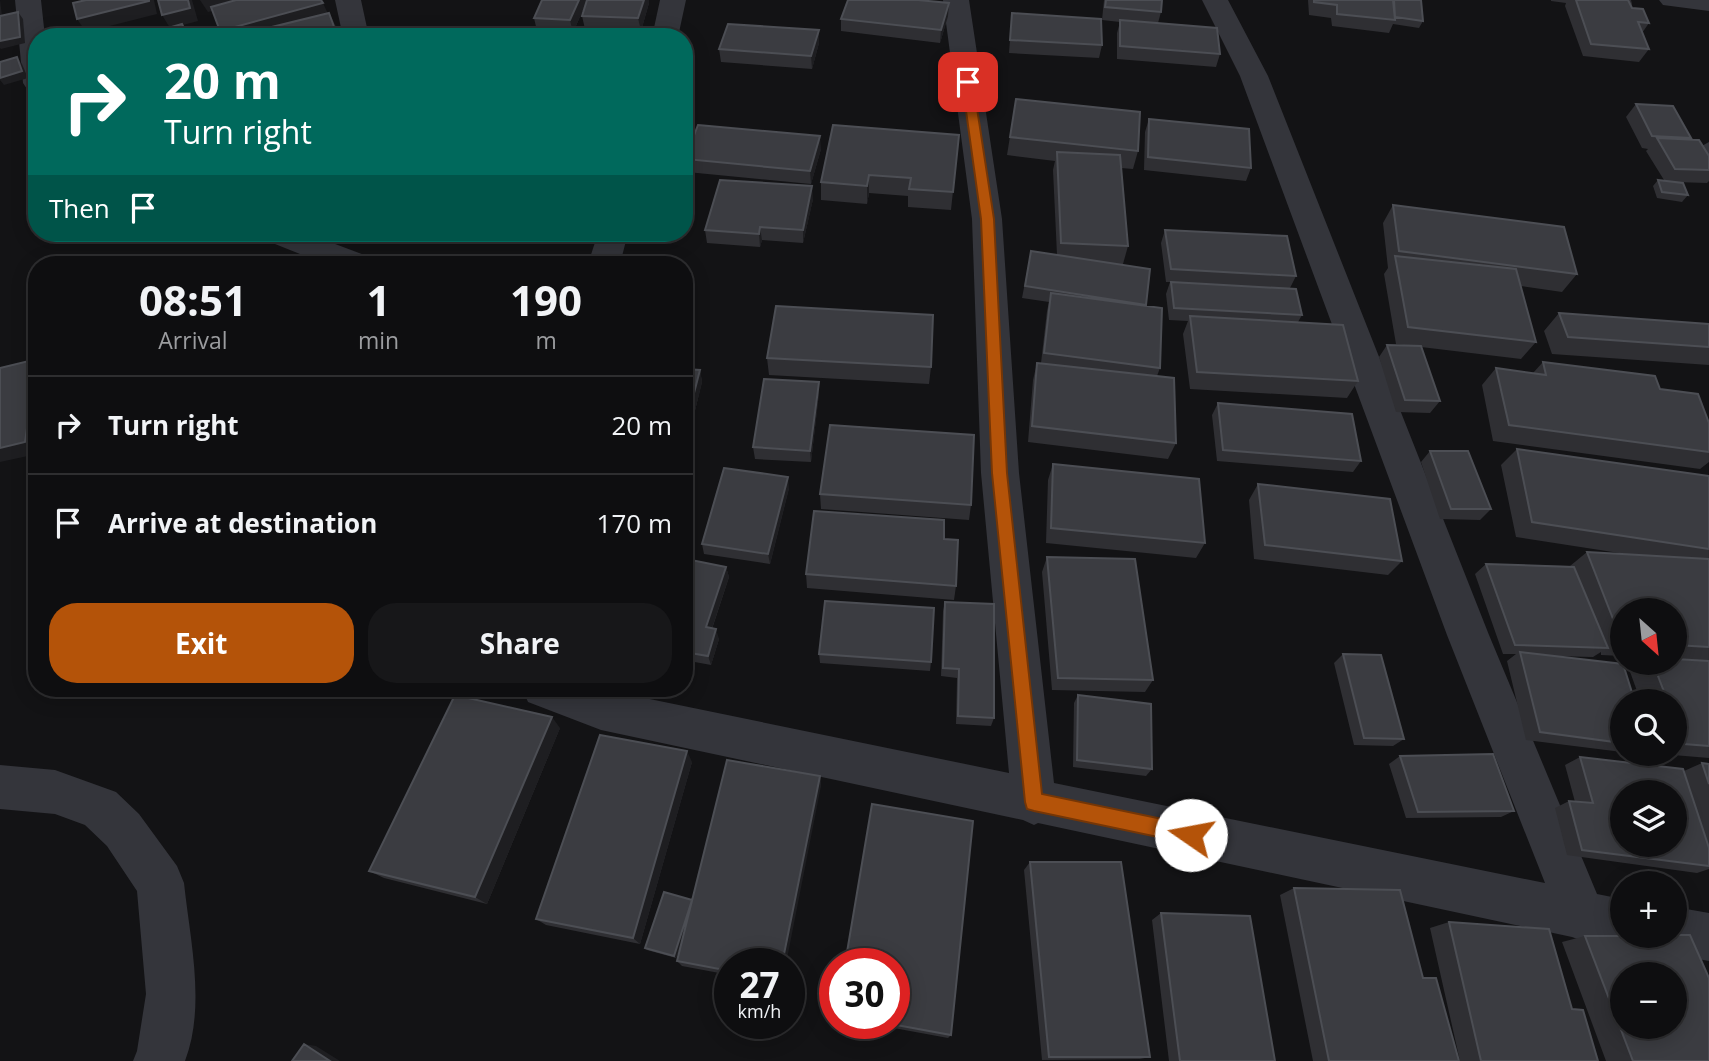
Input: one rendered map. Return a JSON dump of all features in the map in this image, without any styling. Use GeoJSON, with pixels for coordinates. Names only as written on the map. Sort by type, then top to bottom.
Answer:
{"type":"FeatureCollection","features":[{"type":"Feature","properties":{"kind":"street"},"geometry":{"type":"LineString","coordinates":[[28,0],[31,28]]}},
{"type":"Feature","properties":{"kind":"street"},"geometry":{"type":"LineString","coordinates":[[348,0],[354,28]]}},
{"type":"Feature","properties":{"kind":"street"},"geometry":{"type":"LineString","coordinates":[[667,28],[673,0]]}},
{"type":"Feature","properties":{"kind":"street"},"geometry":{"type":"LineString","coordinates":[[956,0],[987,219],[1000,473],[1034,802]]}},
{"type":"Feature","properties":{"kind":"street"},"geometry":{"type":"LineString","coordinates":[[1214,0],[1254,76],[1468,635],[1603,920]]}},
{"type":"Feature","properties":{"kind":"street"},"geometry":{"type":"LineString","coordinates":[[1672,0],[1709,3]]}},
{"type":"Feature","properties":{"kind":"street"},"geometry":{"type":"LineString","coordinates":[[301,242],[336,256]]}},
{"type":"Feature","properties":{"kind":"street"},"geometry":{"type":"LineString","coordinates":[[567,697],[601,710],[1603,920]]}},
{"type":"Feature","properties":{"kind":"street"},"geometry":{"type":"LineString","coordinates":[[0,787],[55,792],[100,808],[122,830],[160,883],[171,995],[163,1051],[159,1061]]}},
{"type":"Feature","properties":{"kind":"street"},"geometry":{"type":"LineString","coordinates":[[1687,934],[1709,937]]}},
{"type":"Feature","properties":{"kind":"lane"},"geometry":{"type":"LineString","coordinates":[[1709,147],[1709,155]]}},
{"type":"Feature","properties":{"kind":"building"},"geometry":{"type":"Polygon","coordinates":[[[86,0],[149,1],[77,19],[73,3],[86,0]]]}},
{"type":"Feature","properties":{"kind":"building"},"geometry":{"type":"Polygon","coordinates":[[[158,0],[188,0],[190,8],[162,15],[158,0]]]}},
{"type":"Feature","properties":{"kind":"building"},"geometry":{"type":"Polygon","coordinates":[[[236,0],[321,0],[323,3],[231,28],[219,28],[211,7],[236,0]]]}},
{"type":"Feature","properties":{"kind":"building"},"geometry":{"type":"Polygon","coordinates":[[[542,0],[579,0],[570,20],[534,18],[542,0]]]}},
{"type":"Feature","properties":{"kind":"building"},"geometry":{"type":"Polygon","coordinates":[[[587,0],[644,0],[638,18],[582,16],[587,0]]]}},
{"type":"Feature","properties":{"kind":"building"},"geometry":{"type":"Polygon","coordinates":[[[848,0],[949,3],[941,30],[841,19],[848,0]]]}},
{"type":"Feature","properties":{"kind":"building"},"geometry":{"type":"Polygon","coordinates":[[[1106,0],[1162,0],[1161,12],[1105,7],[1106,0]]]}},
{"type":"Feature","properties":{"kind":"building"},"geometry":{"type":"Polygon","coordinates":[[[1314,0],[1393,0],[1395,20],[1337,14],[1337,5],[1314,0]]]}},
{"type":"Feature","properties":{"kind":"building"},"geometry":{"type":"Polygon","coordinates":[[[1394,0],[1421,0],[1423,21],[1395,17],[1394,0]]]}},
{"type":"Feature","properties":{"kind":"building"},"geometry":{"type":"Polygon","coordinates":[[[1576,0],[1628,0],[1632,8],[1643,9],[1649,23],[1638,22],[1649,49],[1591,44],[1576,0]]]}},
{"type":"Feature","properties":{"kind":"building"},"geometry":{"type":"Polygon","coordinates":[[[18,12],[20,37],[0,41],[0,16],[18,12]]]}},
{"type":"Feature","properties":{"kind":"building"},"geometry":{"type":"Polygon","coordinates":[[[329,13],[334,28],[268,28],[329,13]]]}},
{"type":"Feature","properties":{"kind":"building"},"geometry":{"type":"Polygon","coordinates":[[[1012,13],[1101,19],[1102,45],[1010,40],[1012,13]]]}},
{"type":"Feature","properties":{"kind":"building"},"geometry":{"type":"Polygon","coordinates":[[[1120,20],[1217,28],[1220,54],[1120,46],[1120,20]]]}},
{"type":"Feature","properties":{"kind":"building"},"geometry":{"type":"Polygon","coordinates":[[[182,24],[184,28],[168,28],[182,24]]]}},
{"type":"Feature","properties":{"kind":"building"},"geometry":{"type":"Polygon","coordinates":[[[728,24],[819,30],[811,56],[719,49],[728,24]]]}},
{"type":"Feature","properties":{"kind":"building"},"geometry":{"type":"Polygon","coordinates":[[[17,57],[22,71],[0,78],[0,62],[17,57]]]}},
{"type":"Feature","properties":{"kind":"building"},"geometry":{"type":"Polygon","coordinates":[[[1016,99],[1140,112],[1138,151],[1010,137],[1016,99]]]}},
{"type":"Feature","properties":{"kind":"building"},"geometry":{"type":"Polygon","coordinates":[[[1636,104],[1673,106],[1691,138],[1652,136],[1636,104]]]}},
{"type":"Feature","properties":{"kind":"building"},"geometry":{"type":"Polygon","coordinates":[[[1149,119],[1249,129],[1251,168],[1148,157],[1149,119]]]}},
{"type":"Feature","properties":{"kind":"building"},"geometry":{"type":"Polygon","coordinates":[[[698,125],[820,136],[810,171],[693,160],[693,138],[698,125]]]}},
{"type":"Feature","properties":{"kind":"building"},"geometry":{"type":"Polygon","coordinates":[[[833,125],[959,135],[953,192],[909,189],[911,178],[869,175],[867,186],[821,182],[833,125]]]}},
{"type":"Feature","properties":{"kind":"building"},"geometry":{"type":"Polygon","coordinates":[[[1657,138],[1699,140],[1709,156],[1709,170],[1675,169],[1657,138]]]}},
{"type":"Feature","properties":{"kind":"building"},"geometry":{"type":"Polygon","coordinates":[[[1057,152],[1120,155],[1128,246],[1061,243],[1057,152]]]}},
{"type":"Feature","properties":{"kind":"building"},"geometry":{"type":"Polygon","coordinates":[[[720,180],[812,186],[803,230],[760,227],[759,234],[705,230],[720,180]]]}},
{"type":"Feature","properties":{"kind":"building"},"geometry":{"type":"Polygon","coordinates":[[[1658,180],[1683,183],[1688,195],[1662,192],[1658,180]]]}},
{"type":"Feature","properties":{"kind":"building"},"geometry":{"type":"Polygon","coordinates":[[[1393,205],[1564,227],[1577,274],[1399,251],[1393,205]]]}},
{"type":"Feature","properties":{"kind":"building"},"geometry":{"type":"Polygon","coordinates":[[[1165,230],[1287,236],[1296,276],[1171,269],[1165,230]]]}},
{"type":"Feature","properties":{"kind":"building"},"geometry":{"type":"Polygon","coordinates":[[[1031,251],[1150,269],[1146,305],[1025,286],[1031,251]]]}},
{"type":"Feature","properties":{"kind":"building"},"geometry":{"type":"Polygon","coordinates":[[[1395,256],[1516,269],[1536,342],[1408,327],[1395,256]]]}},
{"type":"Feature","properties":{"kind":"building"},"geometry":{"type":"Polygon","coordinates":[[[1171,282],[1296,289],[1302,315],[1174,308],[1171,282]]]}},
{"type":"Feature","properties":{"kind":"building"},"geometry":{"type":"Polygon","coordinates":[[[1051,293],[1162,308],[1160,368],[1044,353],[1051,293]]]}},
{"type":"Feature","properties":{"kind":"building"},"geometry":{"type":"Polygon","coordinates":[[[776,306],[933,315],[931,367],[767,358],[776,306]]]}},
{"type":"Feature","properties":{"kind":"building"},"geometry":{"type":"Polygon","coordinates":[[[1559,313],[1709,324],[1709,347],[1568,337],[1559,313]]]}},
{"type":"Feature","properties":{"kind":"building"},"geometry":{"type":"Polygon","coordinates":[[[1190,316],[1343,325],[1358,381],[1197,372],[1190,316]]]}},
{"type":"Feature","properties":{"kind":"building"},"geometry":{"type":"Polygon","coordinates":[[[1387,345],[1421,346],[1440,401],[1405,400],[1387,345]]]}},
{"type":"Feature","properties":{"kind":"building"},"geometry":{"type":"Polygon","coordinates":[[[28,361],[28,421],[25,442],[0,448],[0,368],[28,361]]]}},
{"type":"Feature","properties":{"kind":"building"},"geometry":{"type":"Polygon","coordinates":[[[1543,362],[1655,376],[1660,389],[1698,394],[1709,423],[1709,452],[1509,425],[1496,368],[1546,375],[1543,362]]]}},
{"type":"Feature","properties":{"kind":"building"},"geometry":{"type":"Polygon","coordinates":[[[1037,363],[1174,378],[1176,443],[1032,426],[1037,363]]]}},
{"type":"Feature","properties":{"kind":"building"},"geometry":{"type":"Polygon","coordinates":[[[693,370],[700,370],[693,397],[693,370]]]}},
{"type":"Feature","properties":{"kind":"building"},"geometry":{"type":"Polygon","coordinates":[[[764,379],[819,382],[810,451],[753,447],[764,379]]]}},
{"type":"Feature","properties":{"kind":"building"},"geometry":{"type":"Polygon","coordinates":[[[1218,403],[1352,414],[1361,461],[1223,450],[1218,403]]]}},
{"type":"Feature","properties":{"kind":"building"},"geometry":{"type":"Polygon","coordinates":[[[830,425],[974,435],[971,505],[820,494],[830,425]]]}},
{"type":"Feature","properties":{"kind":"building"},"geometry":{"type":"Polygon","coordinates":[[[1517,449],[1709,476],[1709,549],[1532,522],[1517,449]]]}},
{"type":"Feature","properties":{"kind":"building"},"geometry":{"type":"Polygon","coordinates":[[[1430,451],[1468,451],[1491,509],[1451,509],[1430,451]]]}},
{"type":"Feature","properties":{"kind":"building"},"geometry":{"type":"Polygon","coordinates":[[[1053,464],[1199,479],[1205,543],[1051,528],[1053,464]]]}},
{"type":"Feature","properties":{"kind":"building"},"geometry":{"type":"Polygon","coordinates":[[[724,468],[788,477],[768,554],[702,544],[724,468]]]}},
{"type":"Feature","properties":{"kind":"building"},"geometry":{"type":"Polygon","coordinates":[[[1258,484],[1390,499],[1402,561],[1265,545],[1258,484]]]}},
{"type":"Feature","properties":{"kind":"building"},"geometry":{"type":"Polygon","coordinates":[[[814,511],[944,520],[944,539],[958,540],[956,586],[806,574],[814,511]]]}},
{"type":"Feature","properties":{"kind":"building"},"geometry":{"type":"Polygon","coordinates":[[[1587,552],[1709,559],[1709,647],[1687,646],[1687,598],[1610,598],[1610,611],[1587,552]]]}},
{"type":"Feature","properties":{"kind":"building"},"geometry":{"type":"Polygon","coordinates":[[[1047,557],[1135,559],[1153,680],[1058,678],[1047,557]]]}},
{"type":"Feature","properties":{"kind":"building"},"geometry":{"type":"Polygon","coordinates":[[[693,560],[726,567],[706,627],[716,629],[708,656],[693,654],[693,560]]]}},
{"type":"Feature","properties":{"kind":"building"},"geometry":{"type":"Polygon","coordinates":[[[1486,564],[1574,567],[1608,648],[1515,645],[1486,564]]]}},
{"type":"Feature","properties":{"kind":"building"},"geometry":{"type":"Polygon","coordinates":[[[825,601],[934,608],[931,662],[819,654],[825,601]]]}},
{"type":"Feature","properties":{"kind":"building"},"geometry":{"type":"Polygon","coordinates":[[[945,602],[994,604],[994,718],[958,716],[959,669],[943,668],[945,602]]]}},
{"type":"Feature","properties":{"kind":"building"},"geometry":{"type":"Polygon","coordinates":[[[1520,652],[1610,662],[1610,676],[1627,676],[1631,689],[1610,689],[1610,741],[1540,732],[1520,652]]]}},
{"type":"Feature","properties":{"kind":"building"},"geometry":{"type":"Polygon","coordinates":[[[1343,654],[1381,655],[1404,739],[1364,738],[1343,654]]]}},
{"type":"Feature","properties":{"kind":"building"},"geometry":{"type":"Polygon","coordinates":[[[1687,660],[1709,661],[1709,746],[1687,744],[1687,689],[1663,689],[1658,676],[1687,676],[1687,660]]]}},
{"type":"Feature","properties":{"kind":"building"},"geometry":{"type":"Polygon","coordinates":[[[1078,695],[1151,704],[1152,769],[1077,760],[1078,695]]]}},
{"type":"Feature","properties":{"kind":"building"},"geometry":{"type":"Polygon","coordinates":[[[454,697],[552,717],[475,897],[369,871],[454,697]]]}},
{"type":"Feature","properties":{"kind":"building"},"geometry":{"type":"Polygon","coordinates":[[[600,735],[687,751],[633,938],[536,919],[600,735]]]}},
{"type":"Feature","properties":{"kind":"building"},"geometry":{"type":"Polygon","coordinates":[[[1493,754],[1514,811],[1418,812],[1400,756],[1493,754]]]}},
{"type":"Feature","properties":{"kind":"building"},"geometry":{"type":"Polygon","coordinates":[[[1580,757],[1610,760],[1610,766],[1683,769],[1687,780],[1610,780],[1610,854],[1582,850],[1569,801],[1593,803],[1580,757]]]}},
{"type":"Feature","properties":{"kind":"building"},"geometry":{"type":"Polygon","coordinates":[[[727,760],[820,776],[785,948],[714,948],[714,968],[677,961],[727,760]]]}},
{"type":"Feature","properties":{"kind":"building"},"geometry":{"type":"Polygon","coordinates":[[[1702,763],[1709,764],[1709,784],[1702,763]]]}},
{"type":"Feature","properties":{"kind":"building"},"geometry":{"type":"Polygon","coordinates":[[[1687,781],[1709,848],[1709,866],[1638,857],[1687,857],[1687,781]]]}},
{"type":"Feature","properties":{"kind":"building"},"geometry":{"type":"Polygon","coordinates":[[[872,804],[973,821],[951,1035],[910,1027],[910,948],[848,948],[872,804]]]}},
{"type":"Feature","properties":{"kind":"building"},"geometry":{"type":"Polygon","coordinates":[[[1030,862],[1121,862],[1150,1057],[1049,1057],[1030,862]]]}},
{"type":"Feature","properties":{"kind":"building"},"geometry":{"type":"Polygon","coordinates":[[[1294,888],[1400,890],[1423,978],[1436,978],[1459,1061],[1329,1061],[1294,888]]]}},
{"type":"Feature","properties":{"kind":"building"},"geometry":{"type":"Polygon","coordinates":[[[664,892],[692,900],[674,956],[645,948],[664,892]]]}},
{"type":"Feature","properties":{"kind":"building"},"geometry":{"type":"Polygon","coordinates":[[[1161,913],[1250,916],[1275,1061],[1180,1061],[1161,913]]]}},
{"type":"Feature","properties":{"kind":"building"},"geometry":{"type":"Polygon","coordinates":[[[1449,922],[1549,929],[1572,1009],[1583,1010],[1598,1061],[1481,1061],[1449,922]]]}},
{"type":"Feature","properties":{"kind":"building"},"geometry":{"type":"Polygon","coordinates":[[[1687,935],[1690,935],[1709,978],[1709,1061],[1633,1061],[1625,1039],[1687,1039],[1687,962],[1610,962],[1610,1001],[1585,936],[1610,936],[1610,948],[1687,948],[1687,935]]]}},
{"type":"Feature","properties":{"kind":"building"},"geometry":{"type":"Polygon","coordinates":[[[304,1044],[330,1061],[292,1061],[304,1044]]]}},
{"type":"Feature","properties":{"kind":"route"},"geometry":{"type":"LineString","coordinates":[[968,82],[987,219],[1000,473],[1034,802],[1191,835]]}}]}
